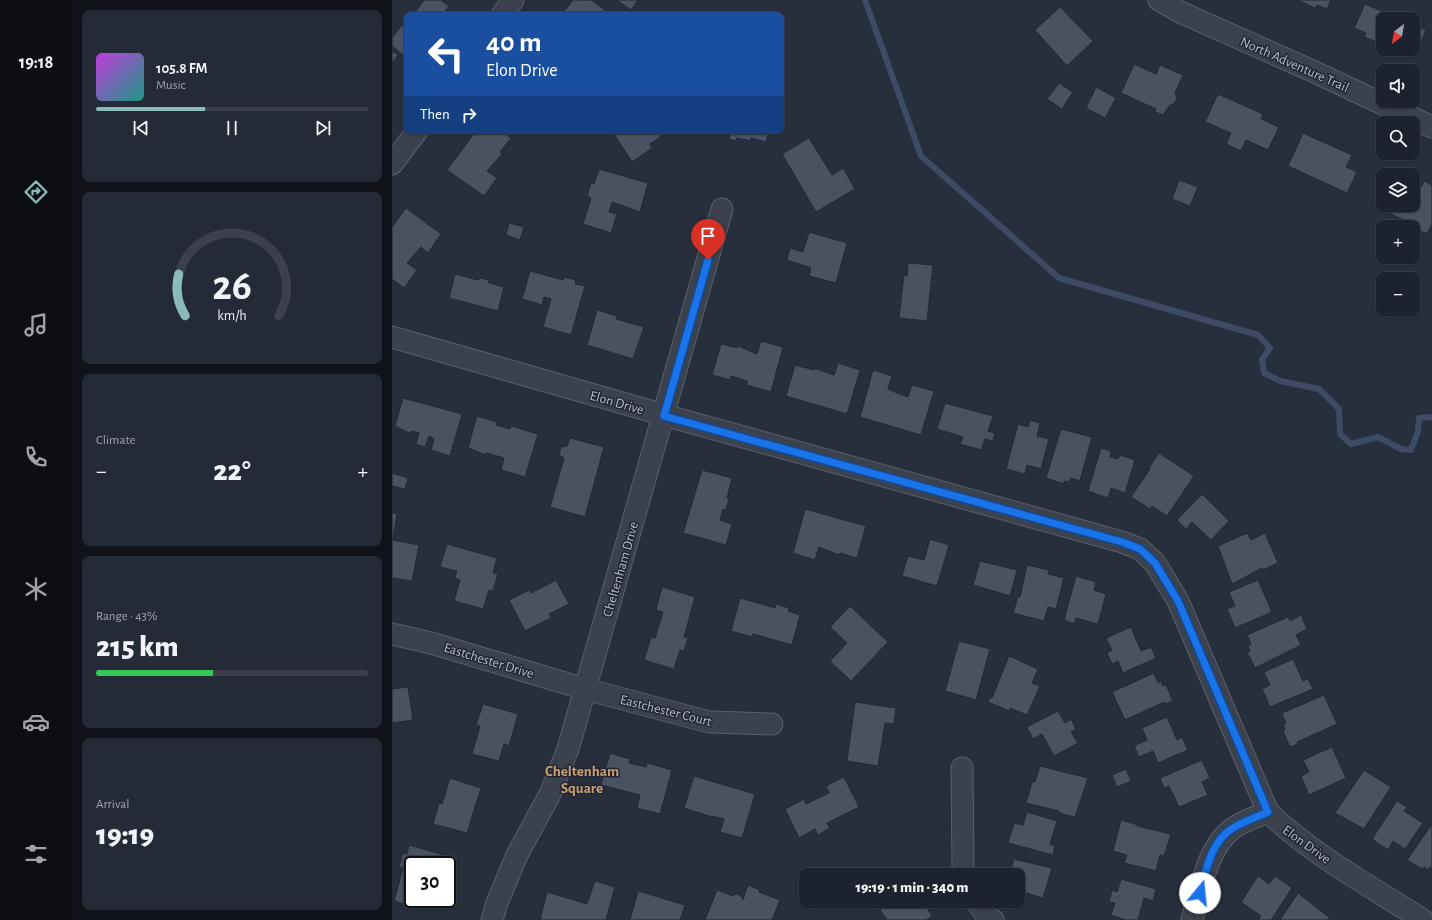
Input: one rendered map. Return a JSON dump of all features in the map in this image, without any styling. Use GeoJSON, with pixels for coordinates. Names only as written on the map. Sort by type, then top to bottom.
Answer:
{"type":"FeatureCollection","features":[{"type":"Feature","properties":{"kind":"street"},"geometry":{"type":"LineString","coordinates":[[504,12],[513,0]]}},
{"type":"Feature","properties":{"kind":"street","name":"North Adventure Trail"},"geometry":{"type":"LineString","coordinates":[[1159,0],[1180,12],[1308,69],[1432,127]]}},
{"type":"Feature","properties":{"kind":"street"},"geometry":{"type":"LineString","coordinates":[[392,164],[414,134]]}},
{"type":"Feature","properties":{"kind":"street","name":"Cheltenham Drive"},"geometry":{"type":"LineString","coordinates":[[492,920],[497,903],[517,855],[550,794],[568,749],[722,209]]}},
{"type":"Feature","properties":{"kind":"street","name":"Elon Drive"},"geometry":{"type":"LineString","coordinates":[[392,337],[664,416],[1122,542],[1140,549],[1155,563],[1178,601],[1268,812],[1284,828],[1314,851],[1423,920]]}},
{"type":"Feature","properties":{"kind":"street","name":"Eastchester Drive"},"geometry":{"type":"LineString","coordinates":[[392,634],[431,643],[585,689]]}},
{"type":"Feature","properties":{"kind":"street","name":"Eastchester Court"},"geometry":{"type":"LineString","coordinates":[[585,689],[709,722],[772,724]]}},
{"type":"Feature","properties":{"kind":"street"},"geometry":{"type":"LineString","coordinates":[[962,768],[963,868]]}},
{"type":"Feature","properties":{"kind":"street"},"geometry":{"type":"LineString","coordinates":[[1192,920],[1212,854],[1221,838],[1233,828],[1268,812]]}},
{"type":"Feature","properties":{"kind":"street"},"geometry":{"type":"LineString","coordinates":[[981,908],[988,917],[993,920]]}},
{"type":"Feature","properties":{"kind":"building"},"geometry":{"type":"Polygon","coordinates":[[[424,0],[441,0],[449,6],[444,12],[415,12],[424,0]]]}},
{"type":"Feature","properties":{"kind":"building"},"geometry":{"type":"Polygon","coordinates":[[[573,0],[591,0],[605,10],[604,12],[563,12],[573,0]]]}},
{"type":"Feature","properties":{"kind":"building"},"geometry":{"type":"Polygon","coordinates":[[[617,0],[638,0],[631,10],[617,0]]]}},
{"type":"Feature","properties":{"kind":"building"},"geometry":{"type":"Polygon","coordinates":[[[1297,0],[1331,0],[1327,9],[1317,5],[1315,8],[1297,0]]]}},
{"type":"Feature","properties":{"kind":"building"},"geometry":{"type":"Polygon","coordinates":[[[1365,4],[1384,12],[1376,12],[1376,42],[1364,37],[1366,33],[1354,28],[1365,4]]]}},
{"type":"Feature","properties":{"kind":"building"},"geometry":{"type":"Polygon","coordinates":[[[1060,7],[1093,41],[1067,66],[1035,30],[1060,7]]]}},
{"type":"Feature","properties":{"kind":"building"},"geometry":{"type":"Polygon","coordinates":[[[402,25],[404,26],[404,56],[392,46],[392,38],[402,25]]]}},
{"type":"Feature","properties":{"kind":"building"},"geometry":{"type":"Polygon","coordinates":[[[1420,28],[1426,30],[1420,44],[1420,28]]]}},
{"type":"Feature","properties":{"kind":"building"},"geometry":{"type":"Polygon","coordinates":[[[392,51],[398,55],[392,64],[392,51]]]}},
{"type":"Feature","properties":{"kind":"building"},"geometry":{"type":"Polygon","coordinates":[[[1134,64],[1156,74],[1160,65],[1183,75],[1175,93],[1177,98],[1174,104],[1170,105],[1163,115],[1155,112],[1156,109],[1121,93],[1134,64]]]}},
{"type":"Feature","properties":{"kind":"building"},"geometry":{"type":"Polygon","coordinates":[[[1059,83],[1073,92],[1062,109],[1047,99],[1059,83]]]}},
{"type":"Feature","properties":{"kind":"building"},"geometry":{"type":"Polygon","coordinates":[[[1096,87],[1116,98],[1105,118],[1086,108],[1096,87]]]}},
{"type":"Feature","properties":{"kind":"building"},"geometry":{"type":"Polygon","coordinates":[[[1218,94],[1263,114],[1261,119],[1279,127],[1268,150],[1246,140],[1241,151],[1226,144],[1231,133],[1205,122],[1218,94]]]}},
{"type":"Feature","properties":{"kind":"building"},"geometry":{"type":"Polygon","coordinates":[[[1303,133],[1352,155],[1346,167],[1357,172],[1347,193],[1288,166],[1303,133]]]}},
{"type":"Feature","properties":{"kind":"building"},"geometry":{"type":"Polygon","coordinates":[[[474,134],[505,134],[511,138],[500,152],[502,154],[487,171],[497,178],[484,196],[447,170],[474,134]]]}},
{"type":"Feature","properties":{"kind":"building"},"geometry":{"type":"Polygon","coordinates":[[[614,134],[665,134],[650,144],[652,148],[632,162],[614,134]]]}},
{"type":"Feature","properties":{"kind":"building"},"geometry":{"type":"Polygon","coordinates":[[[723,134],[768,134],[766,142],[751,138],[751,141],[737,138],[736,141],[729,139],[730,136],[723,134]]]}},
{"type":"Feature","properties":{"kind":"building"},"geometry":{"type":"Polygon","coordinates":[[[809,138],[832,175],[843,168],[855,189],[816,212],[782,154],[809,138]]]}},
{"type":"Feature","properties":{"kind":"building"},"geometry":{"type":"Polygon","coordinates":[[[599,169],[648,183],[640,212],[612,202],[609,212],[617,214],[611,233],[583,224],[591,198],[587,196],[591,183],[594,184],[599,169]]]}},
{"type":"Feature","properties":{"kind":"building"},"geometry":{"type":"Polygon","coordinates":[[[1179,180],[1198,187],[1190,206],[1172,199],[1179,180]]]}},
{"type":"Feature","properties":{"kind":"building"},"geometry":{"type":"Polygon","coordinates":[[[1424,181],[1432,185],[1432,224],[1427,234],[1420,230],[1420,220],[1404,220],[1386,212],[1420,212],[1420,189],[1424,181]]]}},
{"type":"Feature","properties":{"kind":"building"},"geometry":{"type":"Polygon","coordinates":[[[406,208],[441,234],[428,253],[421,247],[407,263],[417,270],[404,288],[392,279],[392,227],[406,208]]]}},
{"type":"Feature","properties":{"kind":"building"},"geometry":{"type":"Polygon","coordinates":[[[509,223],[524,227],[520,240],[506,235],[509,223]]]}},
{"type":"Feature","properties":{"kind":"building"},"geometry":{"type":"Polygon","coordinates":[[[809,232],[847,243],[836,283],[809,276],[811,268],[787,260],[790,248],[803,252],[809,232]]]}},
{"type":"Feature","properties":{"kind":"building"},"geometry":{"type":"Polygon","coordinates":[[[908,263],[933,265],[927,321],[899,318],[904,275],[907,276],[908,263]]]}},
{"type":"Feature","properties":{"kind":"building"},"geometry":{"type":"Polygon","coordinates":[[[530,271],[563,280],[564,277],[576,280],[575,284],[585,286],[571,335],[543,327],[551,299],[544,297],[542,305],[522,299],[530,271]]]}},
{"type":"Feature","properties":{"kind":"building"},"geometry":{"type":"Polygon","coordinates":[[[455,274],[478,280],[481,278],[488,280],[489,283],[504,287],[498,311],[449,298],[455,274]]]}},
{"type":"Feature","properties":{"kind":"building"},"geometry":{"type":"Polygon","coordinates":[[[597,310],[617,316],[616,319],[644,327],[633,359],[587,345],[597,310]]]}},
{"type":"Feature","properties":{"kind":"building"},"geometry":{"type":"Polygon","coordinates":[[[761,341],[783,347],[771,392],[747,385],[747,381],[731,376],[730,380],[712,375],[721,344],[737,348],[738,346],[757,354],[761,341]]]}},
{"type":"Feature","properties":{"kind":"building"},"geometry":{"type":"Polygon","coordinates":[[[838,363],[860,370],[847,414],[786,396],[795,365],[814,370],[814,368],[834,375],[838,363]]]}},
{"type":"Feature","properties":{"kind":"building"},"geometry":{"type":"Polygon","coordinates":[[[873,370],[892,376],[888,389],[908,397],[912,385],[934,391],[921,435],[860,417],[873,370]]]}},
{"type":"Feature","properties":{"kind":"building"},"geometry":{"type":"Polygon","coordinates":[[[403,398],[462,414],[450,456],[431,450],[434,439],[429,436],[425,447],[416,444],[419,433],[412,431],[409,433],[395,426],[403,398]]]}},
{"type":"Feature","properties":{"kind":"building"},"geometry":{"type":"Polygon","coordinates":[[[945,403],[993,416],[988,431],[995,433],[993,441],[985,439],[981,450],[960,444],[963,437],[937,429],[945,403]]]}},
{"type":"Feature","properties":{"kind":"building"},"geometry":{"type":"Polygon","coordinates":[[[477,416],[497,422],[496,425],[510,429],[511,426],[538,434],[525,477],[501,470],[504,458],[487,453],[486,455],[468,448],[477,416]]]}},
{"type":"Feature","properties":{"kind":"building"},"geometry":{"type":"Polygon","coordinates":[[[1030,420],[1040,423],[1037,436],[1049,439],[1041,469],[1027,465],[1025,474],[1006,469],[1018,424],[1028,427],[1030,420]]]}},
{"type":"Feature","properties":{"kind":"building"},"geometry":{"type":"Polygon","coordinates":[[[1061,429],[1092,437],[1080,481],[1071,478],[1069,482],[1064,481],[1064,484],[1046,478],[1061,429]]]}},
{"type":"Feature","properties":{"kind":"building"},"geometry":{"type":"Polygon","coordinates":[[[570,438],[604,447],[585,517],[550,507],[564,458],[559,455],[561,447],[567,446],[570,438]]]}},
{"type":"Feature","properties":{"kind":"building"},"geometry":{"type":"Polygon","coordinates":[[[1101,448],[1111,451],[1110,457],[1118,459],[1120,455],[1135,460],[1125,493],[1111,488],[1108,498],[1088,491],[1101,448]]]}},
{"type":"Feature","properties":{"kind":"building"},"geometry":{"type":"Polygon","coordinates":[[[1159,453],[1194,476],[1167,516],[1152,506],[1150,509],[1131,497],[1159,453]]]}},
{"type":"Feature","properties":{"kind":"building"},"geometry":{"type":"Polygon","coordinates":[[[702,470],[732,478],[727,498],[729,499],[726,510],[723,509],[720,520],[732,524],[726,545],[683,533],[702,470]]]}},
{"type":"Feature","properties":{"kind":"building"},"geometry":{"type":"Polygon","coordinates":[[[392,473],[408,478],[405,489],[392,486],[392,473]]]}},
{"type":"Feature","properties":{"kind":"building"},"geometry":{"type":"Polygon","coordinates":[[[1202,494],[1229,521],[1211,540],[1192,522],[1186,529],[1177,520],[1202,494]]]}},
{"type":"Feature","properties":{"kind":"building"},"geometry":{"type":"Polygon","coordinates":[[[805,509],[866,526],[857,558],[840,553],[839,555],[819,547],[815,560],[793,553],[805,509]]]}},
{"type":"Feature","properties":{"kind":"building"},"geometry":{"type":"Polygon","coordinates":[[[392,513],[397,514],[393,540],[419,545],[412,581],[392,578],[392,513]]]}},
{"type":"Feature","properties":{"kind":"building"},"geometry":{"type":"Polygon","coordinates":[[[1247,533],[1251,540],[1265,533],[1278,563],[1263,570],[1262,568],[1232,584],[1218,546],[1247,533]]]}},
{"type":"Feature","properties":{"kind":"building"},"geometry":{"type":"Polygon","coordinates":[[[930,539],[949,545],[937,586],[902,576],[908,556],[924,560],[930,539]]]}},
{"type":"Feature","properties":{"kind":"building"},"geometry":{"type":"Polygon","coordinates":[[[447,544],[497,558],[493,573],[498,574],[493,591],[489,590],[483,609],[454,601],[460,580],[455,578],[457,571],[440,567],[447,544]]]}},
{"type":"Feature","properties":{"kind":"building"},"geometry":{"type":"Polygon","coordinates":[[[980,561],[1017,570],[1010,596],[973,585],[980,561]]]}},
{"type":"Feature","properties":{"kind":"building"},"geometry":{"type":"Polygon","coordinates":[[[1027,565],[1049,570],[1048,574],[1064,578],[1056,609],[1048,607],[1044,621],[1013,613],[1018,596],[1020,597],[1027,565]]]}},
{"type":"Feature","properties":{"kind":"building"},"geometry":{"type":"Polygon","coordinates":[[[1076,576],[1096,582],[1094,590],[1106,594],[1098,624],[1076,618],[1074,624],[1064,620],[1076,576]]]}},
{"type":"Feature","properties":{"kind":"building"},"geometry":{"type":"Polygon","coordinates":[[[556,580],[569,604],[549,614],[551,618],[525,631],[509,600],[529,590],[531,593],[556,580]]]}},
{"type":"Feature","properties":{"kind":"building"},"geometry":{"type":"Polygon","coordinates":[[[1258,580],[1272,612],[1235,628],[1227,609],[1235,606],[1229,592],[1258,580]]]}},
{"type":"Feature","properties":{"kind":"building"},"geometry":{"type":"Polygon","coordinates":[[[662,587],[695,597],[684,637],[688,638],[684,651],[680,650],[674,669],[644,660],[651,637],[655,638],[663,612],[656,610],[662,587]]]}},
{"type":"Feature","properties":{"kind":"building"},"geometry":{"type":"Polygon","coordinates":[[[740,598],[775,608],[776,604],[789,608],[788,611],[800,615],[792,645],[753,634],[752,637],[731,631],[740,598]]]}},
{"type":"Feature","properties":{"kind":"building"},"geometry":{"type":"Polygon","coordinates":[[[850,606],[888,642],[851,681],[830,661],[847,643],[830,627],[850,606]]]}},
{"type":"Feature","properties":{"kind":"building"},"geometry":{"type":"Polygon","coordinates":[[[1301,615],[1307,629],[1296,635],[1301,645],[1255,668],[1247,652],[1250,651],[1248,646],[1251,644],[1247,635],[1288,617],[1290,621],[1301,615]]]}},
{"type":"Feature","properties":{"kind":"building"},"geometry":{"type":"Polygon","coordinates":[[[1131,627],[1141,651],[1151,647],[1156,658],[1123,673],[1118,661],[1112,664],[1107,653],[1112,650],[1106,638],[1131,627]]]}},
{"type":"Feature","properties":{"kind":"building"},"geometry":{"type":"Polygon","coordinates":[[[959,641],[990,649],[976,700],[945,691],[959,641]]]}},
{"type":"Feature","properties":{"kind":"building"},"geometry":{"type":"Polygon","coordinates":[[[1009,656],[1038,669],[1032,683],[1040,686],[1027,715],[1010,708],[1009,711],[988,702],[990,698],[992,698],[1009,656]]]}},
{"type":"Feature","properties":{"kind":"building"},"geometry":{"type":"Polygon","coordinates":[[[1293,659],[1303,681],[1308,679],[1313,689],[1270,707],[1262,689],[1270,685],[1264,672],[1293,659]]]}},
{"type":"Feature","properties":{"kind":"building"},"geometry":{"type":"Polygon","coordinates":[[[1154,673],[1158,683],[1161,681],[1163,686],[1166,685],[1173,701],[1165,704],[1164,702],[1125,720],[1112,692],[1154,673]]]}},
{"type":"Feature","properties":{"kind":"building"},"geometry":{"type":"Polygon","coordinates":[[[408,687],[413,720],[392,723],[392,689],[408,687]]]}},
{"type":"Feature","properties":{"kind":"building"},"geometry":{"type":"Polygon","coordinates":[[[1324,695],[1337,724],[1297,742],[1298,744],[1290,747],[1283,731],[1285,729],[1283,724],[1286,723],[1282,713],[1324,695]]]}},
{"type":"Feature","properties":{"kind":"building"},"geometry":{"type":"Polygon","coordinates":[[[855,702],[896,708],[894,724],[885,723],[878,766],[847,761],[855,702]]]}},
{"type":"Feature","properties":{"kind":"building"},"geometry":{"type":"Polygon","coordinates":[[[483,704],[518,714],[509,746],[504,744],[499,761],[472,754],[480,726],[476,725],[483,704]]]}},
{"type":"Feature","properties":{"kind":"building"},"geometry":{"type":"Polygon","coordinates":[[[1058,711],[1065,723],[1071,719],[1076,729],[1071,732],[1078,743],[1054,756],[1042,734],[1033,739],[1027,727],[1058,711]]]}},
{"type":"Feature","properties":{"kind":"building"},"geometry":{"type":"Polygon","coordinates":[[[1167,717],[1177,740],[1182,737],[1188,750],[1158,763],[1153,751],[1139,757],[1134,746],[1147,740],[1142,728],[1167,717]]]}},
{"type":"Feature","properties":{"kind":"building"},"geometry":{"type":"Polygon","coordinates":[[[1332,747],[1346,778],[1309,795],[1301,776],[1309,772],[1303,760],[1332,747]]]}},
{"type":"Feature","properties":{"kind":"building"},"geometry":{"type":"Polygon","coordinates":[[[610,753],[630,759],[629,763],[646,767],[647,763],[672,770],[660,814],[637,808],[640,795],[601,785],[610,753]]]}},
{"type":"Feature","properties":{"kind":"building"},"geometry":{"type":"Polygon","coordinates":[[[1202,760],[1210,778],[1202,782],[1208,795],[1179,807],[1169,786],[1164,788],[1160,778],[1202,760]]]}},
{"type":"Feature","properties":{"kind":"building"},"geometry":{"type":"Polygon","coordinates":[[[1040,766],[1088,778],[1075,817],[1059,813],[1059,811],[1026,803],[1032,782],[1035,782],[1040,766]]]}},
{"type":"Feature","properties":{"kind":"building"},"geometry":{"type":"Polygon","coordinates":[[[1126,769],[1131,781],[1117,787],[1112,775],[1126,769]]]}},
{"type":"Feature","properties":{"kind":"building"},"geometry":{"type":"Polygon","coordinates":[[[1364,770],[1391,787],[1364,829],[1335,813],[1364,770]]]}},
{"type":"Feature","properties":{"kind":"building"},"geometry":{"type":"Polygon","coordinates":[[[694,776],[755,794],[742,838],[720,832],[724,819],[712,817],[684,808],[694,776]]]}},
{"type":"Feature","properties":{"kind":"building"},"geometry":{"type":"Polygon","coordinates":[[[844,777],[859,807],[827,823],[830,828],[818,835],[815,829],[799,838],[785,809],[804,799],[806,804],[829,793],[826,786],[844,777]]]}},
{"type":"Feature","properties":{"kind":"building"},"geometry":{"type":"Polygon","coordinates":[[[450,778],[481,788],[467,833],[433,824],[439,803],[442,804],[450,778]]]}},
{"type":"Feature","properties":{"kind":"building"},"geometry":{"type":"Polygon","coordinates":[[[1397,801],[1407,807],[1404,811],[1423,823],[1405,849],[1393,841],[1388,850],[1372,839],[1397,801]]]}},
{"type":"Feature","properties":{"kind":"building"},"geometry":{"type":"Polygon","coordinates":[[[1027,812],[1057,821],[1050,844],[1055,846],[1053,855],[1008,843],[1014,823],[1023,825],[1027,812]]]}},
{"type":"Feature","properties":{"kind":"building"},"geometry":{"type":"Polygon","coordinates":[[[1121,820],[1138,825],[1137,826],[1171,834],[1164,856],[1160,855],[1156,871],[1124,863],[1127,855],[1113,851],[1121,820]]]}},
{"type":"Feature","properties":{"kind":"building"},"geometry":{"type":"Polygon","coordinates":[[[1432,824],[1432,868],[1430,867],[1428,870],[1424,867],[1422,869],[1407,860],[1432,824]]]}},
{"type":"Feature","properties":{"kind":"building"},"geometry":{"type":"Polygon","coordinates":[[[409,845],[448,856],[404,856],[404,904],[394,901],[403,868],[399,867],[403,853],[407,854],[409,845]]]}},
{"type":"Feature","properties":{"kind":"building"},"geometry":{"type":"Polygon","coordinates":[[[1014,859],[1052,868],[1043,898],[1025,893],[1025,868],[1011,868],[1014,859]]]}},
{"type":"Feature","properties":{"kind":"building"},"geometry":{"type":"Polygon","coordinates":[[[1258,876],[1269,884],[1275,876],[1292,888],[1271,920],[1258,920],[1261,916],[1241,902],[1258,876]]]}},
{"type":"Feature","properties":{"kind":"building"},"geometry":{"type":"Polygon","coordinates":[[[1121,879],[1156,889],[1153,901],[1144,898],[1138,920],[1126,920],[1111,915],[1115,903],[1109,902],[1112,890],[1117,892],[1121,879]]]}},
{"type":"Feature","properties":{"kind":"building"},"geometry":{"type":"Polygon","coordinates":[[[595,881],[615,887],[606,920],[540,920],[547,892],[587,904],[595,881]]]}},
{"type":"Feature","properties":{"kind":"building"},"geometry":{"type":"Polygon","coordinates":[[[748,885],[760,890],[759,892],[780,900],[772,920],[705,920],[717,890],[733,896],[736,894],[741,896],[743,900],[748,885]]]}},
{"type":"Feature","properties":{"kind":"building"},"geometry":{"type":"Polygon","coordinates":[[[638,891],[685,905],[680,920],[630,920],[638,891]]]}},
{"type":"Feature","properties":{"kind":"building"},"geometry":{"type":"Polygon","coordinates":[[[1298,893],[1330,918],[1328,920],[1280,920],[1298,893]]]}},
{"type":"Feature","properties":{"kind":"building"},"geometry":{"type":"Polygon","coordinates":[[[883,908],[927,908],[932,916],[926,920],[887,920],[880,910],[883,908]]]}},
{"type":"Feature","properties":{"kind":"waterway"},"geometry":{"type":"LineString","coordinates":[[865,0],[921,156],[1059,278],[1258,335],[1270,348],[1262,360],[1264,373],[1280,381],[1319,389],[1339,409],[1340,434],[1351,444],[1378,437],[1401,449],[1411,450],[1418,431],[1419,418],[1432,417]]}},
{"type":"Feature","properties":{"kind":"district","name":"Cheltenham Square"},"geometry":{"type":"Point","coordinates":[582,780]}},
{"type":"Feature","properties":{"kind":"route"},"geometry":{"type":"LineString","coordinates":[[708,260],[664,416],[1122,542],[1140,549],[1155,563],[1178,601],[1268,812],[1233,828],[1221,838],[1212,854],[1200,893]]}}]}
